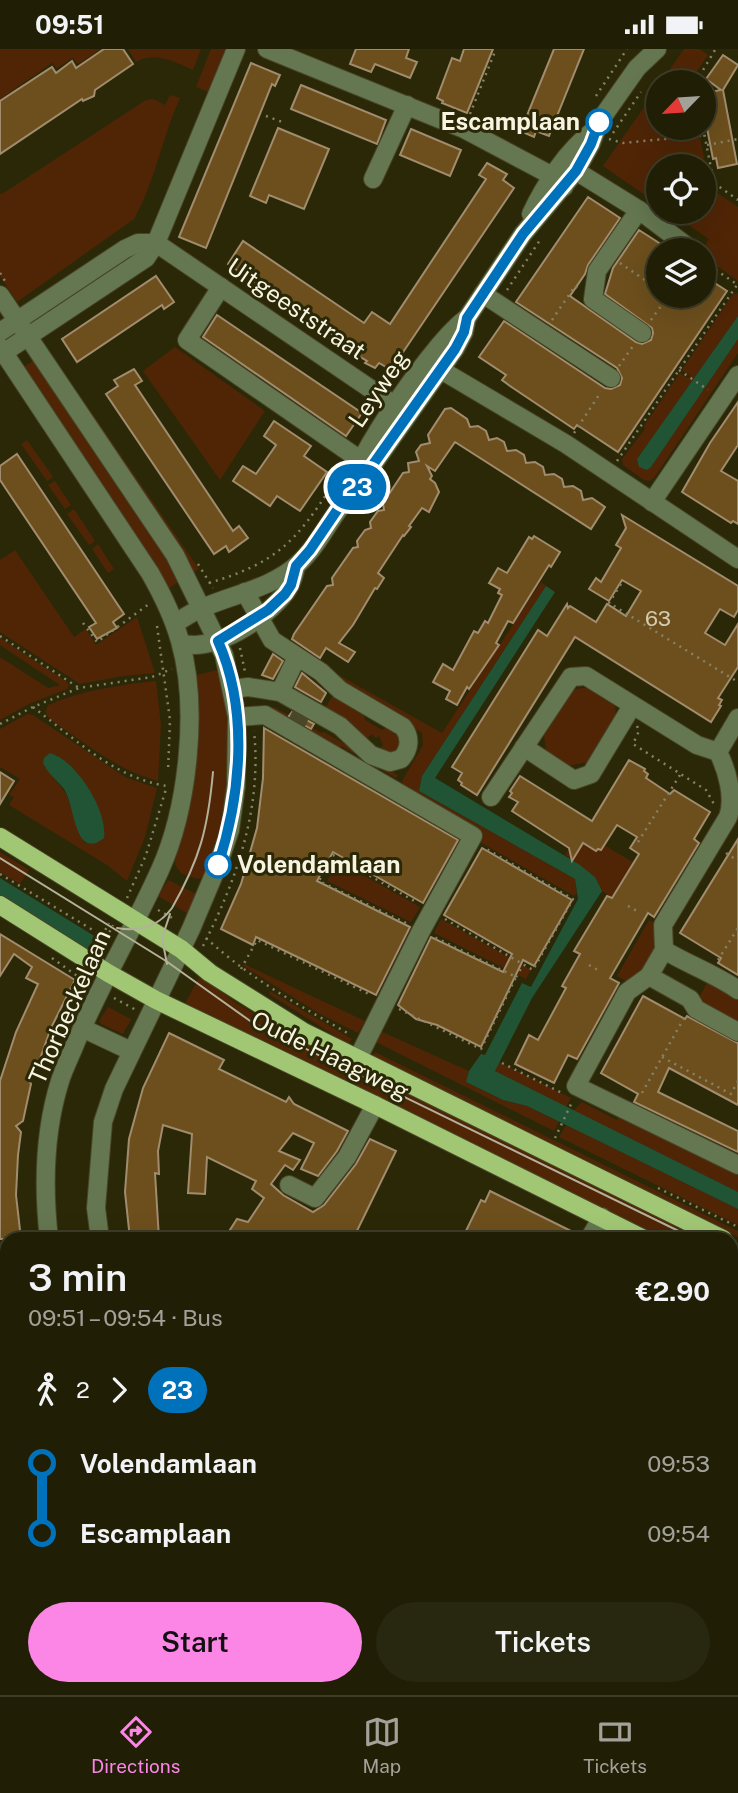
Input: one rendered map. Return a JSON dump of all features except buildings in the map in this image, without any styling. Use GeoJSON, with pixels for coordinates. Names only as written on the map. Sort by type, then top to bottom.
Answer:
{"type":"FeatureCollection","features":[{"type":"Feature","properties":{"kind":"main road"},"geometry":{"type":"LineString","coordinates":[[0,837],[128,910]]}},
{"type":"Feature","properties":{"kind":"main road","name":"Oude Haagweg"},"geometry":{"type":"LineString","coordinates":[[0,905],[101,968],[152,1008],[375,1105],[631,1232]]}},
{"type":"Feature","properties":{"kind":"main road","name":"Oude Haagweg"},"geometry":{"type":"LineString","coordinates":[[128,910],[211,972],[304,1032],[362,1051],[710,1232]]}},
{"type":"Feature","properties":{"kind":"street"},"geometry":{"type":"LineString","coordinates":[[128,910],[168,850],[175,787],[189,708],[181,643],[166,625],[150,573],[1,351],[22,329],[125,249],[138,243],[156,243],[236,49]]}},
{"type":"Feature","properties":{"kind":"street"},"geometry":{"type":"LineString","coordinates":[[267,49],[464,129],[564,175],[639,211],[676,238]]}},
{"type":"Feature","properties":{"kind":"street","name":"Leyweg"},"geometry":{"type":"LineString","coordinates":[[642,76],[644,49]]}},
{"type":"Feature","properties":{"kind":"street","name":"Leyweg"},"geometry":{"type":"LineString","coordinates":[[166,625],[245,592],[296,566],[310,550],[346,497],[349,484],[366,464],[433,365],[455,326],[467,318],[564,175],[602,134],[657,49]]}},
{"type":"Feature","properties":{"kind":"street"},"geometry":{"type":"LineString","coordinates":[[373,179],[407,105]]}},
{"type":"Feature","properties":{"kind":"street"},"geometry":{"type":"LineString","coordinates":[[639,211],[597,271],[593,299],[642,333]]}},
{"type":"Feature","properties":{"kind":"street","name":"Uitgeeststraat"},"geometry":{"type":"LineString","coordinates":[[156,243],[402,411]]}},
{"type":"Feature","properties":{"kind":"street"},"geometry":{"type":"LineString","coordinates":[[221,287],[187,340],[366,464]]}},
{"type":"Feature","properties":{"kind":"street"},"geometry":{"type":"LineString","coordinates":[[483,294],[611,378]]}},
{"type":"Feature","properties":{"kind":"street"},"geometry":{"type":"LineString","coordinates":[[0,295],[175,555],[218,641],[233,689],[237,717],[236,786],[230,830],[208,892],[131,1051],[103,1122],[96,1208],[99,1232]]}},
{"type":"Feature","properties":{"kind":"street"},"geometry":{"type":"LineString","coordinates":[[0,332],[22,329]]}},
{"type":"Feature","properties":{"kind":"street"},"geometry":{"type":"LineString","coordinates":[[433,365],[566,444],[738,559]]}},
{"type":"Feature","properties":{"kind":"street"},"geometry":{"type":"LineString","coordinates":[[652,502],[738,376]]}},
{"type":"Feature","properties":{"kind":"street","name":"Leyweg"},"geometry":{"type":"LineString","coordinates":[[181,643],[193,647],[218,641],[260,616],[285,594],[291,585],[296,566]]}},
{"type":"Feature","properties":{"kind":"street"},"geometry":{"type":"LineString","coordinates":[[233,689],[248,687],[272,691],[340,726],[371,755],[390,762],[401,759],[409,743],[407,731],[403,727],[340,690],[321,671],[272,640],[245,592]]}},
{"type":"Feature","properties":{"kind":"street"},"geometry":{"type":"LineString","coordinates":[[272,691],[297,657]]}},
{"type":"Feature","properties":{"kind":"street"},"geometry":{"type":"LineString","coordinates":[[491,797],[571,677],[586,676],[697,745],[726,748]]}},
{"type":"Feature","properties":{"kind":"street"},"geometry":{"type":"LineString","coordinates":[[272,691],[292,712]]}},
{"type":"Feature","properties":{"kind":"street"},"geometry":{"type":"LineString","coordinates":[[524,747],[575,780],[591,774],[632,706]]}},
{"type":"Feature","properties":{"kind":"street"},"geometry":{"type":"LineString","coordinates":[[237,717],[265,715],[473,836],[421,931],[362,1051]]}},
{"type":"Feature","properties":{"kind":"street"},"geometry":{"type":"LineString","coordinates":[[738,718],[726,748],[730,805],[728,817],[663,925],[664,950],[649,976],[627,992],[576,1086],[738,1165]]}},
{"type":"Feature","properties":{"kind":"street"},"geometry":{"type":"LineString","coordinates":[[314,723],[339,737],[356,740]]}},
{"type":"Feature","properties":{"kind":"street","name":"Thorbeckelaan"},"geometry":{"type":"LineString","coordinates":[[48,1232],[45,1204],[47,1139],[60,1081],[100,991],[101,968],[128,910]]}},
{"type":"Feature","properties":{"kind":"street"},"geometry":{"type":"LineString","coordinates":[[664,950],[738,990]]}},
{"type":"Feature","properties":{"kind":"street"},"geometry":{"type":"LineString","coordinates":[[649,976],[690,999],[696,1009],[738,1032]]}},
{"type":"Feature","properties":{"kind":"street"},"geometry":{"type":"LineString","coordinates":[[82,1028],[131,1051]]}},
{"type":"Feature","properties":{"kind":"street"},"geometry":{"type":"LineString","coordinates":[[289,1185],[315,1198],[347,1157],[375,1105]]}},
{"type":"Feature","properties":{"kind":"street"},"geometry":{"type":"LineString","coordinates":[[593,1232],[602,1217]]}},
{"type":"Feature","properties":{"kind":"path"},"geometry":{"type":"LineString","coordinates":[[464,129],[496,49]]}},
{"type":"Feature","properties":{"kind":"path"},"geometry":{"type":"LineString","coordinates":[[703,70],[715,50],[713,49]]}},
{"type":"Feature","properties":{"kind":"path"},"geometry":{"type":"LineString","coordinates":[[642,76],[602,134],[623,143],[654,140]]}},
{"type":"Feature","properties":{"kind":"path"},"geometry":{"type":"LineString","coordinates":[[266,116],[285,123]]}},
{"type":"Feature","properties":{"kind":"path"},"geometry":{"type":"LineString","coordinates":[[707,145],[738,139]]}},
{"type":"Feature","properties":{"kind":"path"},"geometry":{"type":"LineString","coordinates":[[706,140],[714,183],[738,200]]}},
{"type":"Feature","properties":{"kind":"path"},"geometry":{"type":"LineString","coordinates":[[608,255],[646,281]]}},
{"type":"Feature","properties":{"kind":"path"},"geometry":{"type":"LineString","coordinates":[[608,474],[738,285],[716,270]]}},
{"type":"Feature","properties":{"kind":"path"},"geometry":{"type":"LineString","coordinates":[[542,333],[575,286],[593,299]]}},
{"type":"Feature","properties":{"kind":"path"},"geometry":{"type":"LineString","coordinates":[[679,370],[711,391]]}},
{"type":"Feature","properties":{"kind":"path"},"geometry":{"type":"LineString","coordinates":[[621,584],[609,603],[738,683]]}},
{"type":"Feature","properties":{"kind":"path"},"geometry":{"type":"LineString","coordinates":[[83,624],[97,642],[149,604],[145,594]]}},
{"type":"Feature","properties":{"kind":"path"},"geometry":{"type":"LineString","coordinates":[[166,625],[164,670],[170,720],[168,774]]}},
{"type":"Feature","properties":{"kind":"path"},"geometry":{"type":"LineString","coordinates":[[0,636],[79,688]]}},
{"type":"Feature","properties":{"kind":"path"},"geometry":{"type":"LineString","coordinates":[[0,724],[79,688],[152,677],[164,670]]}},
{"type":"Feature","properties":{"kind":"path"},"geometry":{"type":"LineString","coordinates":[[632,706],[639,730],[634,744],[706,790],[713,804],[730,805]]}},
{"type":"Feature","properties":{"kind":"path"},"geometry":{"type":"LineString","coordinates":[[33,707],[109,764],[131,776],[175,787],[146,855],[128,910],[104,936]]}},
{"type":"Feature","properties":{"kind":"path"},"geometry":{"type":"LineString","coordinates":[[638,842],[680,775]]}},
{"type":"Feature","properties":{"kind":"path"},"geometry":{"type":"LineString","coordinates":[[0,874],[104,936]]}},
{"type":"Feature","properties":{"kind":"path"},"geometry":{"type":"LineString","coordinates":[[628,906],[637,911]]}},
{"type":"Feature","properties":{"kind":"path","name":"Oude Haagweg"},"geometry":{"type":"LineString","coordinates":[[128,910],[191,929],[207,938],[227,958],[362,1051]]}},
{"type":"Feature","properties":{"kind":"path","name":"Thorbeckelaan"},"geometry":{"type":"LineString","coordinates":[[100,991],[85,981],[101,968],[104,936],[128,910]]}},
{"type":"Feature","properties":{"kind":"path"},"geometry":{"type":"LineString","coordinates":[[708,975],[738,928]]}},
{"type":"Feature","properties":{"kind":"path"},"geometry":{"type":"LineString","coordinates":[[97,931],[104,936]]}},
{"type":"Feature","properties":{"kind":"path"},"geometry":{"type":"LineString","coordinates":[[516,977],[523,964]]}},
{"type":"Feature","properties":{"kind":"path"},"geometry":{"type":"LineString","coordinates":[[589,965],[601,972]]}},
{"type":"Feature","properties":{"kind":"path"},"geometry":{"type":"LineString","coordinates":[[100,991],[152,1008]]}},
{"type":"Feature","properties":{"kind":"path"},"geometry":{"type":"LineString","coordinates":[[642,1093],[692,1003]]}},
{"type":"Feature","properties":{"kind":"path"},"geometry":{"type":"LineString","coordinates":[[662,1057],[731,1094],[738,1081]]}},
{"type":"Feature","properties":{"kind":"path"},"geometry":{"type":"LineString","coordinates":[[733,1090],[738,1093]]}},
{"type":"Feature","properties":{"kind":"path"},"geometry":{"type":"LineString","coordinates":[[555,1138],[571,1104]]}},
{"type":"Feature","properties":{"kind":"path"},"geometry":{"type":"LineString","coordinates":[[653,1185],[738,1227]]}},
{"type":"Feature","properties":{"kind":"shaded area"},"geometry":{"type":"Polygon","coordinates":[[[0,49],[101,49],[78,64],[73,58],[57,68],[52,63],[0,99],[0,49]]]}},
{"type":"Feature","properties":{"kind":"shaded area"},"geometry":{"type":"Polygon","coordinates":[[[128,49],[201,49],[193,70],[172,61],[151,57],[136,62],[128,49]]]}},
{"type":"Feature","properties":{"kind":"shaded area"},"geometry":{"type":"Polygon","coordinates":[[[211,49],[226,49],[209,92],[196,87],[211,49]]]}},
{"type":"Feature","properties":{"kind":"shaded area"},"geometry":{"type":"Polygon","coordinates":[[[684,49],[699,49],[708,55],[698,70],[669,70],[684,49]]]}},
{"type":"Feature","properties":{"kind":"shaded area"},"geometry":{"type":"Polygon","coordinates":[[[170,95],[180,98],[148,190],[134,219],[17,302],[0,276],[0,193],[146,100],[153,99],[165,105],[170,95]]]}},
{"type":"Feature","properties":{"kind":"shaded area"},"geometry":{"type":"Polygon","coordinates":[[[646,104],[646,140],[700,140],[703,154],[646,154],[646,196],[603,166],[646,104]]]}},
{"type":"Feature","properties":{"kind":"shaded area"},"geometry":{"type":"Polygon","coordinates":[[[716,192],[738,207],[738,281],[716,265],[716,238],[708,238],[687,224],[716,224],[716,192]]]}},
{"type":"Feature","properties":{"kind":"shaded area"},"geometry":{"type":"Polygon","coordinates":[[[738,293],[738,316],[637,459],[651,467],[738,339],[738,353],[654,478],[650,481],[644,480],[623,465],[622,459],[645,429],[644,426],[680,373],[688,378],[690,376],[682,370],[733,294],[738,293]]]}},
{"type":"Feature","properties":{"kind":"shaded area"},"geometry":{"type":"Polygon","coordinates":[[[738,316],[738,339],[651,467],[647,470],[639,467],[637,459],[738,316]]]}},
{"type":"Feature","properties":{"kind":"shaded area"},"geometry":{"type":"Polygon","coordinates":[[[175,347],[265,411],[220,480],[143,371],[175,347]]]}},
{"type":"Feature","properties":{"kind":"shaded area"},"geometry":{"type":"Polygon","coordinates":[[[36,359],[181,580],[165,591],[19,370],[36,359]]]}},
{"type":"Feature","properties":{"kind":"shaded area"},"geometry":{"type":"Polygon","coordinates":[[[78,393],[199,569],[190,574],[76,394],[78,393]]]}},
{"type":"Feature","properties":{"kind":"shaded area"},"geometry":{"type":"Polygon","coordinates":[[[27,440],[53,477],[47,481],[21,444],[27,440]]]}},
{"type":"Feature","properties":{"kind":"shaded area"},"geometry":{"type":"Polygon","coordinates":[[[55,481],[71,505],[65,509],[48,485],[55,481]]]}},
{"type":"Feature","properties":{"kind":"shaded area"},"geometry":{"type":"Polygon","coordinates":[[[74,509],[95,541],[89,545],[67,514],[74,509]]]}},
{"type":"Feature","properties":{"kind":"shaded area"},"geometry":{"type":"Polygon","coordinates":[[[98,544],[114,569],[108,573],[92,549],[98,544]]]}},
{"type":"Feature","properties":{"kind":"shaded area"},"geometry":{"type":"Polygon","coordinates":[[[15,550],[74,637],[86,629],[96,645],[137,617],[155,673],[80,684],[0,632],[0,560],[15,550]]]}},
{"type":"Feature","properties":{"kind":"shaded area"},"geometry":{"type":"Polygon","coordinates":[[[541,582],[546,586],[422,776],[419,791],[575,879],[577,893],[574,896],[478,841],[482,832],[403,787],[402,781],[423,745],[422,733],[338,682],[337,674],[442,733],[541,582]]]}},
{"type":"Feature","properties":{"kind":"shaded area"},"geometry":{"type":"Polygon","coordinates":[[[546,586],[555,592],[435,778],[580,865],[595,877],[602,891],[532,998],[495,1071],[738,1192],[738,1209],[527,1106],[503,1100],[466,1082],[469,1071],[481,1054],[485,1055],[522,983],[531,987],[578,899],[575,879],[419,791],[422,776],[546,586]]]}},
{"type":"Feature","properties":{"kind":"shaded area"},"geometry":{"type":"Polygon","coordinates":[[[0,638],[67,682],[67,689],[29,704],[0,720],[0,657],[48,688],[60,685],[0,645],[0,638]]]}},
{"type":"Feature","properties":{"kind":"shaded area"},"geometry":{"type":"Polygon","coordinates":[[[221,669],[231,734],[226,815],[207,875],[198,879],[182,874],[175,865],[191,801],[195,770],[193,676],[221,669]]]}},
{"type":"Feature","properties":{"kind":"shaded area"},"geometry":{"type":"Polygon","coordinates":[[[156,681],[161,725],[158,781],[129,770],[102,755],[50,719],[45,712],[48,705],[74,695],[156,681]]]}},
{"type":"Feature","properties":{"kind":"shaded area"},"geometry":{"type":"Polygon","coordinates":[[[595,686],[615,704],[616,716],[588,762],[568,766],[546,753],[544,734],[570,690],[595,686]]]}},
{"type":"Feature","properties":{"kind":"shaded area"},"geometry":{"type":"Polygon","coordinates":[[[334,694],[364,711],[365,720],[382,730],[385,728],[394,733],[399,741],[395,754],[376,752],[383,745],[379,736],[376,738],[372,734],[364,741],[323,711],[334,694]]]}},
{"type":"Feature","properties":{"kind":"shaded area"},"geometry":{"type":"Polygon","coordinates":[[[274,707],[324,732],[398,775],[396,778],[341,746],[338,751],[271,712],[274,707]]]}},
{"type":"Feature","properties":{"kind":"shaded area"},"geometry":{"type":"Polygon","coordinates":[[[27,714],[33,715],[125,777],[157,788],[145,837],[127,881],[107,865],[9,805],[14,797],[9,795],[20,779],[0,767],[0,729],[27,714]],[[57,755],[44,758],[44,766],[66,793],[84,842],[92,844],[87,786],[57,755]]]}},
{"type":"Feature","properties":{"kind":"shaded area"},"geometry":{"type":"Polygon","coordinates":[[[50,753],[70,765],[88,788],[101,814],[104,838],[87,843],[81,837],[68,796],[43,763],[50,753]]]}},
{"type":"Feature","properties":{"kind":"shaded area"},"geometry":{"type":"Polygon","coordinates":[[[575,839],[590,849],[592,846],[598,850],[602,844],[633,862],[611,897],[602,891],[595,877],[565,855],[575,839]]]}},
{"type":"Feature","properties":{"kind":"shaded area"},"geometry":{"type":"Polygon","coordinates":[[[0,852],[29,870],[20,884],[0,872],[0,852]]]}},
{"type":"Feature","properties":{"kind":"shaded area"},"geometry":{"type":"Polygon","coordinates":[[[338,861],[420,907],[411,922],[327,881],[338,861]]]}},
{"type":"Feature","properties":{"kind":"shaded area"},"geometry":{"type":"Polygon","coordinates":[[[0,878],[96,937],[89,951],[0,897],[0,878]]]}},
{"type":"Feature","properties":{"kind":"shaded area"},"geometry":{"type":"Polygon","coordinates":[[[168,880],[198,895],[190,915],[158,896],[168,880]]]}},
{"type":"Feature","properties":{"kind":"shaded area"},"geometry":{"type":"Polygon","coordinates":[[[441,919],[531,970],[526,979],[434,933],[441,919]]]}},
{"type":"Feature","properties":{"kind":"shaded area"},"geometry":{"type":"Polygon","coordinates":[[[649,920],[658,926],[661,943],[643,975],[626,981],[617,976],[649,920]]]}},
{"type":"Feature","properties":{"kind":"shaded area"},"geometry":{"type":"Polygon","coordinates":[[[244,964],[365,1021],[358,1033],[320,1014],[243,966],[244,964]]]}},
{"type":"Feature","properties":{"kind":"shaded area"},"geometry":{"type":"Polygon","coordinates":[[[200,976],[260,1017],[696,1232],[642,1232],[183,1007],[200,976]]]}},
{"type":"Feature","properties":{"kind":"shaded area"},"geometry":{"type":"Polygon","coordinates":[[[709,980],[738,989],[738,1030],[708,1013],[698,999],[709,980]]]}},
{"type":"Feature","properties":{"kind":"shaded area"},"geometry":{"type":"Polygon","coordinates":[[[270,991],[352,1039],[348,1044],[269,994],[270,991]]]}},
{"type":"Feature","properties":{"kind":"shaded area"},"geometry":{"type":"Polygon","coordinates":[[[108,1007],[131,1019],[123,1034],[99,1021],[108,1007]]]}},
{"type":"Feature","properties":{"kind":"shaded area"},"geometry":{"type":"Polygon","coordinates":[[[378,1030],[469,1071],[466,1082],[559,1122],[554,1131],[372,1040],[378,1030]]]}},
{"type":"Feature","properties":{"kind":"shaded area"},"geometry":{"type":"Polygon","coordinates":[[[375,1052],[738,1232],[728,1232],[371,1058],[375,1052]]]}},
{"type":"Feature","properties":{"kind":"shaded area"},"geometry":{"type":"Polygon","coordinates":[[[499,1062],[571,1098],[566,1107],[495,1071],[499,1062]]]}},
{"type":"Feature","properties":{"kind":"shaded area"},"geometry":{"type":"Polygon","coordinates":[[[582,1102],[617,1120],[621,1112],[738,1169],[738,1192],[573,1111],[582,1102]]]}},
{"type":"Feature","properties":{"kind":"shaded area"},"geometry":{"type":"Polygon","coordinates":[[[566,1125],[738,1209],[738,1225],[559,1137],[566,1125]]]}},
{"type":"Feature","properties":{"kind":"tunnel"},"geometry":{"type":"LineString","coordinates":[[292,712],[315,723]]}},
{"type":"Feature","properties":{"kind":"tram line"},"geometry":{"type":"LineString","coordinates":[[117,928],[148,927],[161,920],[172,908],[190,874],[201,843],[213,772]]}},
{"type":"Feature","properties":{"kind":"tram line"},"geometry":{"type":"LineString","coordinates":[[0,858],[166,961],[253,1023],[681,1232]]}},
{"type":"Feature","properties":{"kind":"tram line"},"geometry":{"type":"LineString","coordinates":[[167,964],[162,938],[170,914]]}},
{"type":"Feature","properties":{"kind":"bus line","name":"23"},"geometry":{"type":"LineString","coordinates":[[218,865],[230,830],[238,748],[233,689],[218,641],[268,610],[285,594],[291,585],[296,566],[346,497],[357,487],[455,349],[464,332],[467,318],[523,234],[564,187],[582,161],[599,122]]}},
{"type":"Feature","properties":{"kind":"place","name":"Escamplaan"},"geometry":{"type":"Point","coordinates":[599,122]}},
{"type":"Feature","properties":{"kind":"place","name":"Volendamlaan"},"geometry":{"type":"Point","coordinates":[218,865]}}]}
